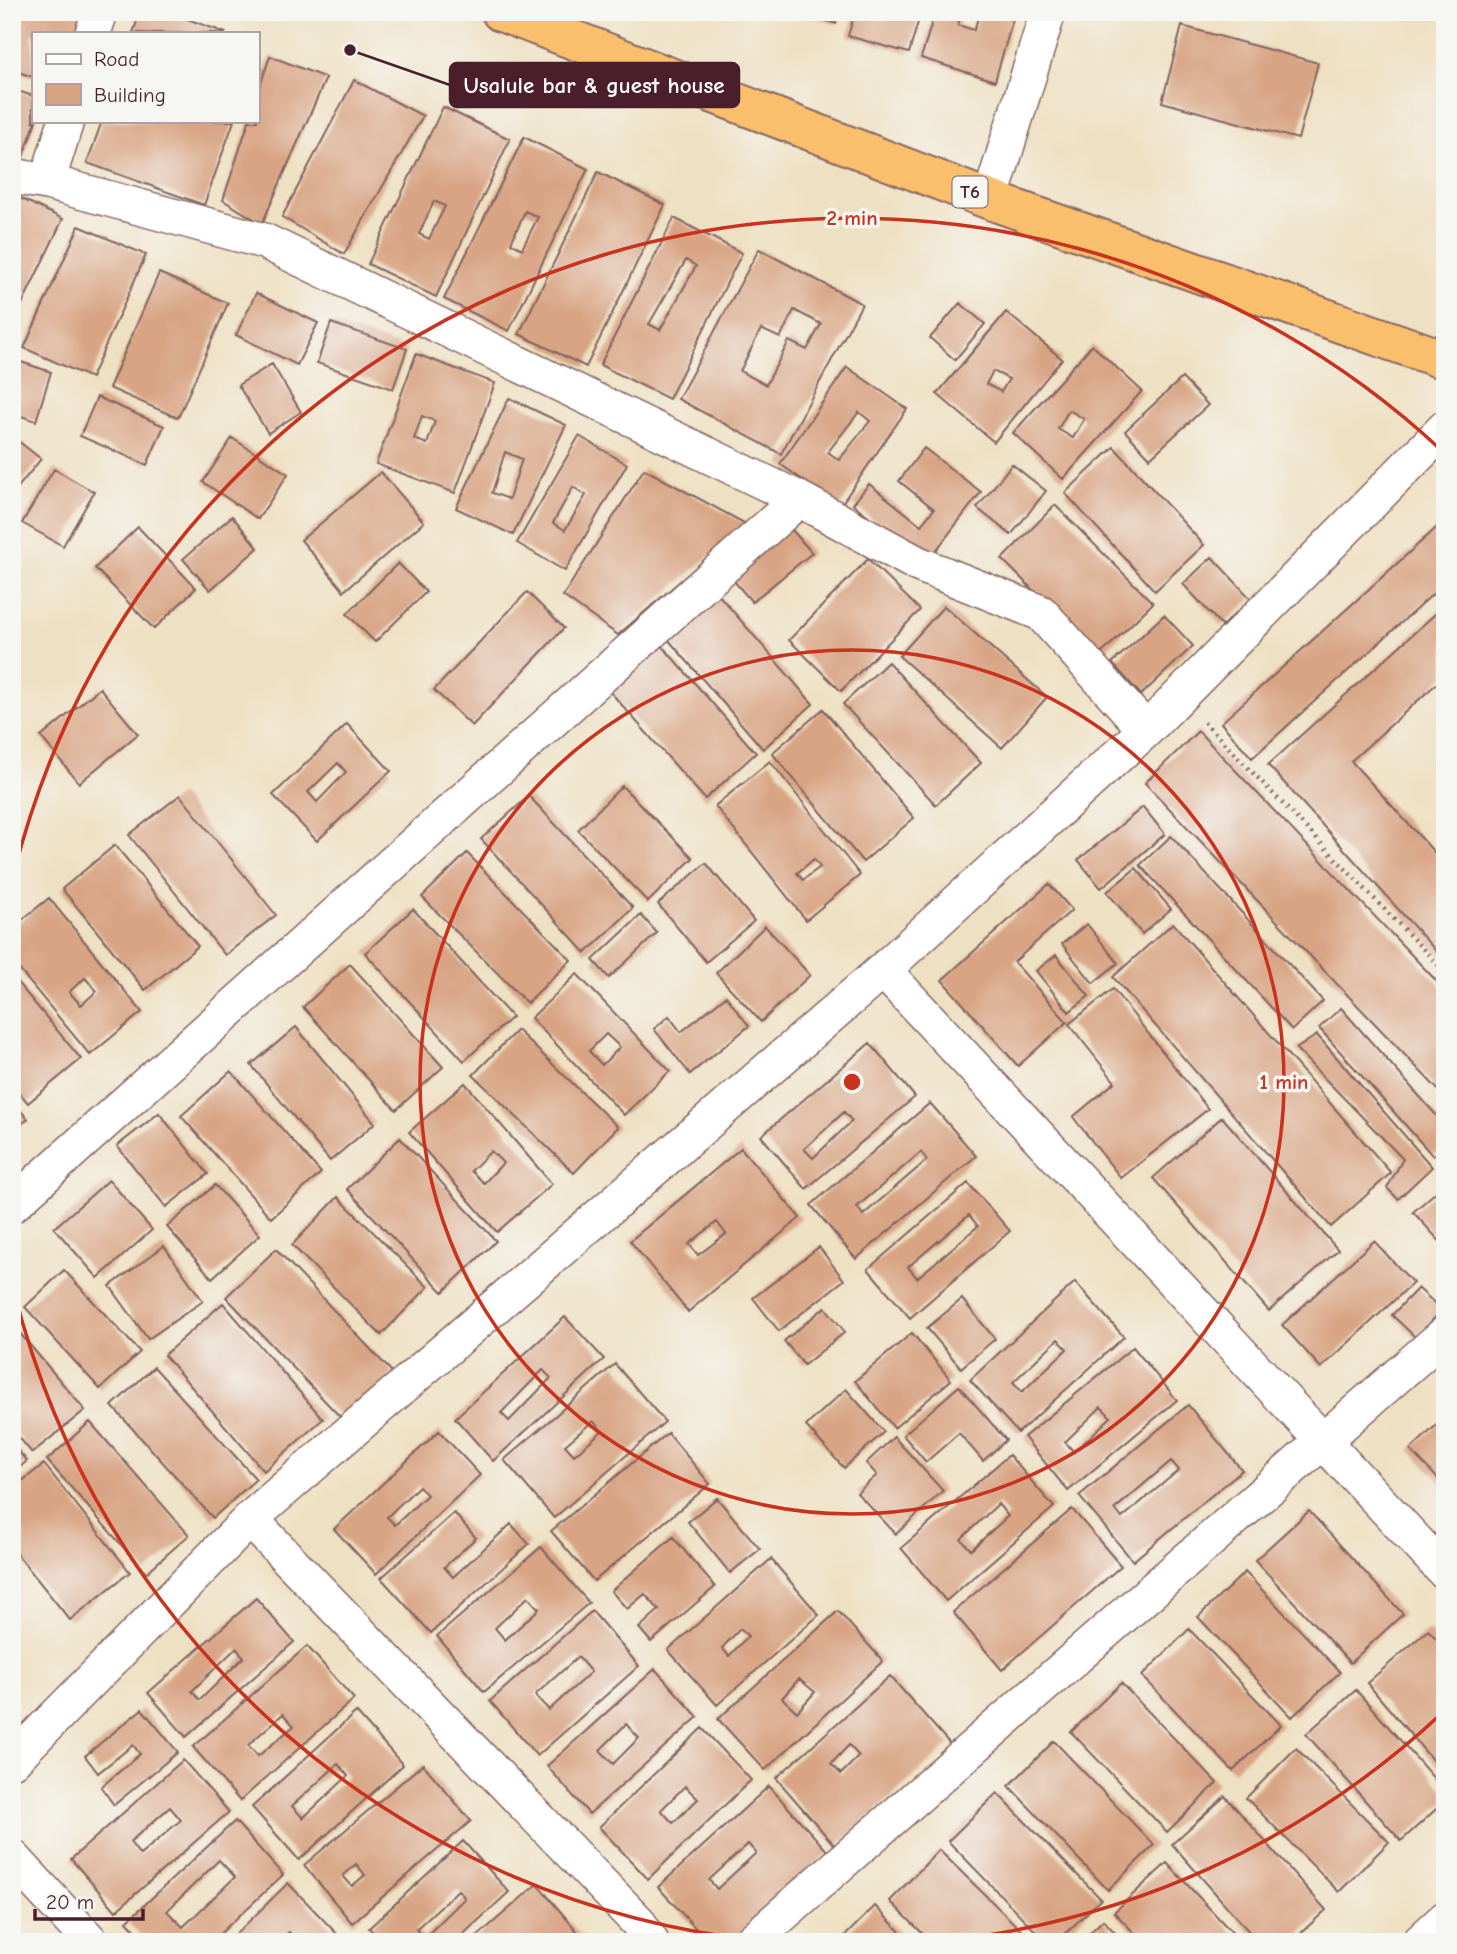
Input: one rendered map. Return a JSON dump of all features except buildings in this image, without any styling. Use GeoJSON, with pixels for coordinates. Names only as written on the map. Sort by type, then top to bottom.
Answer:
{"type":"FeatureCollection","features":[{"type":"Feature","properties":{"kind":"highway","name":"T6"},"geometry":{"type":"LineString","coordinates":[[501,12],[990,200],[1445,360]]}},
{"type":"Feature","properties":{"kind":"street"},"geometry":{"type":"LineString","coordinates":[[93,32],[100,12]]}},
{"type":"Feature","properties":{"kind":"street"},"geometry":{"type":"LineString","coordinates":[[990,200],[1048,12]]}},
{"type":"Feature","properties":{"kind":"street"},"geometry":{"type":"LineString","coordinates":[[47,182],[66,122]]}},
{"type":"Feature","properties":{"kind":"street"},"geometry":{"type":"LineString","coordinates":[[12,176],[47,182],[264,241],[799,499],[918,564],[1041,613],[1146,730]]}},
{"type":"Feature","properties":{"kind":"street"},"geometry":{"type":"LineString","coordinates":[[12,1761],[250,1519],[883,970],[1146,730],[1445,429]]}},
{"type":"Feature","properties":{"kind":"street"},"geometry":{"type":"LineString","coordinates":[[12,1205],[799,499]]}},
{"type":"Feature","properties":{"kind":"street"},"geometry":{"type":"LineString","coordinates":[[883,970],[1445,1572]]}},
{"type":"Feature","properties":{"kind":"street"},"geometry":{"type":"LineString","coordinates":[[751,1942],[1445,1335]]}},
{"type":"Feature","properties":{"kind":"street"},"geometry":{"type":"LineString","coordinates":[[250,1519],[638,1922],[651,1942]]}},
{"type":"Feature","properties":{"kind":"street"},"geometry":{"type":"LineString","coordinates":[[12,1857],[91,1942]]}},
{"type":"Feature","properties":{"kind":"street"},"geometry":{"type":"LineString","coordinates":[[1420,1942],[1445,1919]]}},
{"type":"Feature","properties":{"kind":"path"},"geometry":{"type":"LineString","coordinates":[[1180,696],[1445,972]]}},
{"type":"Feature","properties":{"kind":"place","name":"Usalule bar & guest house"},"geometry":{"type":"Point","coordinates":[350,50]}}]}
